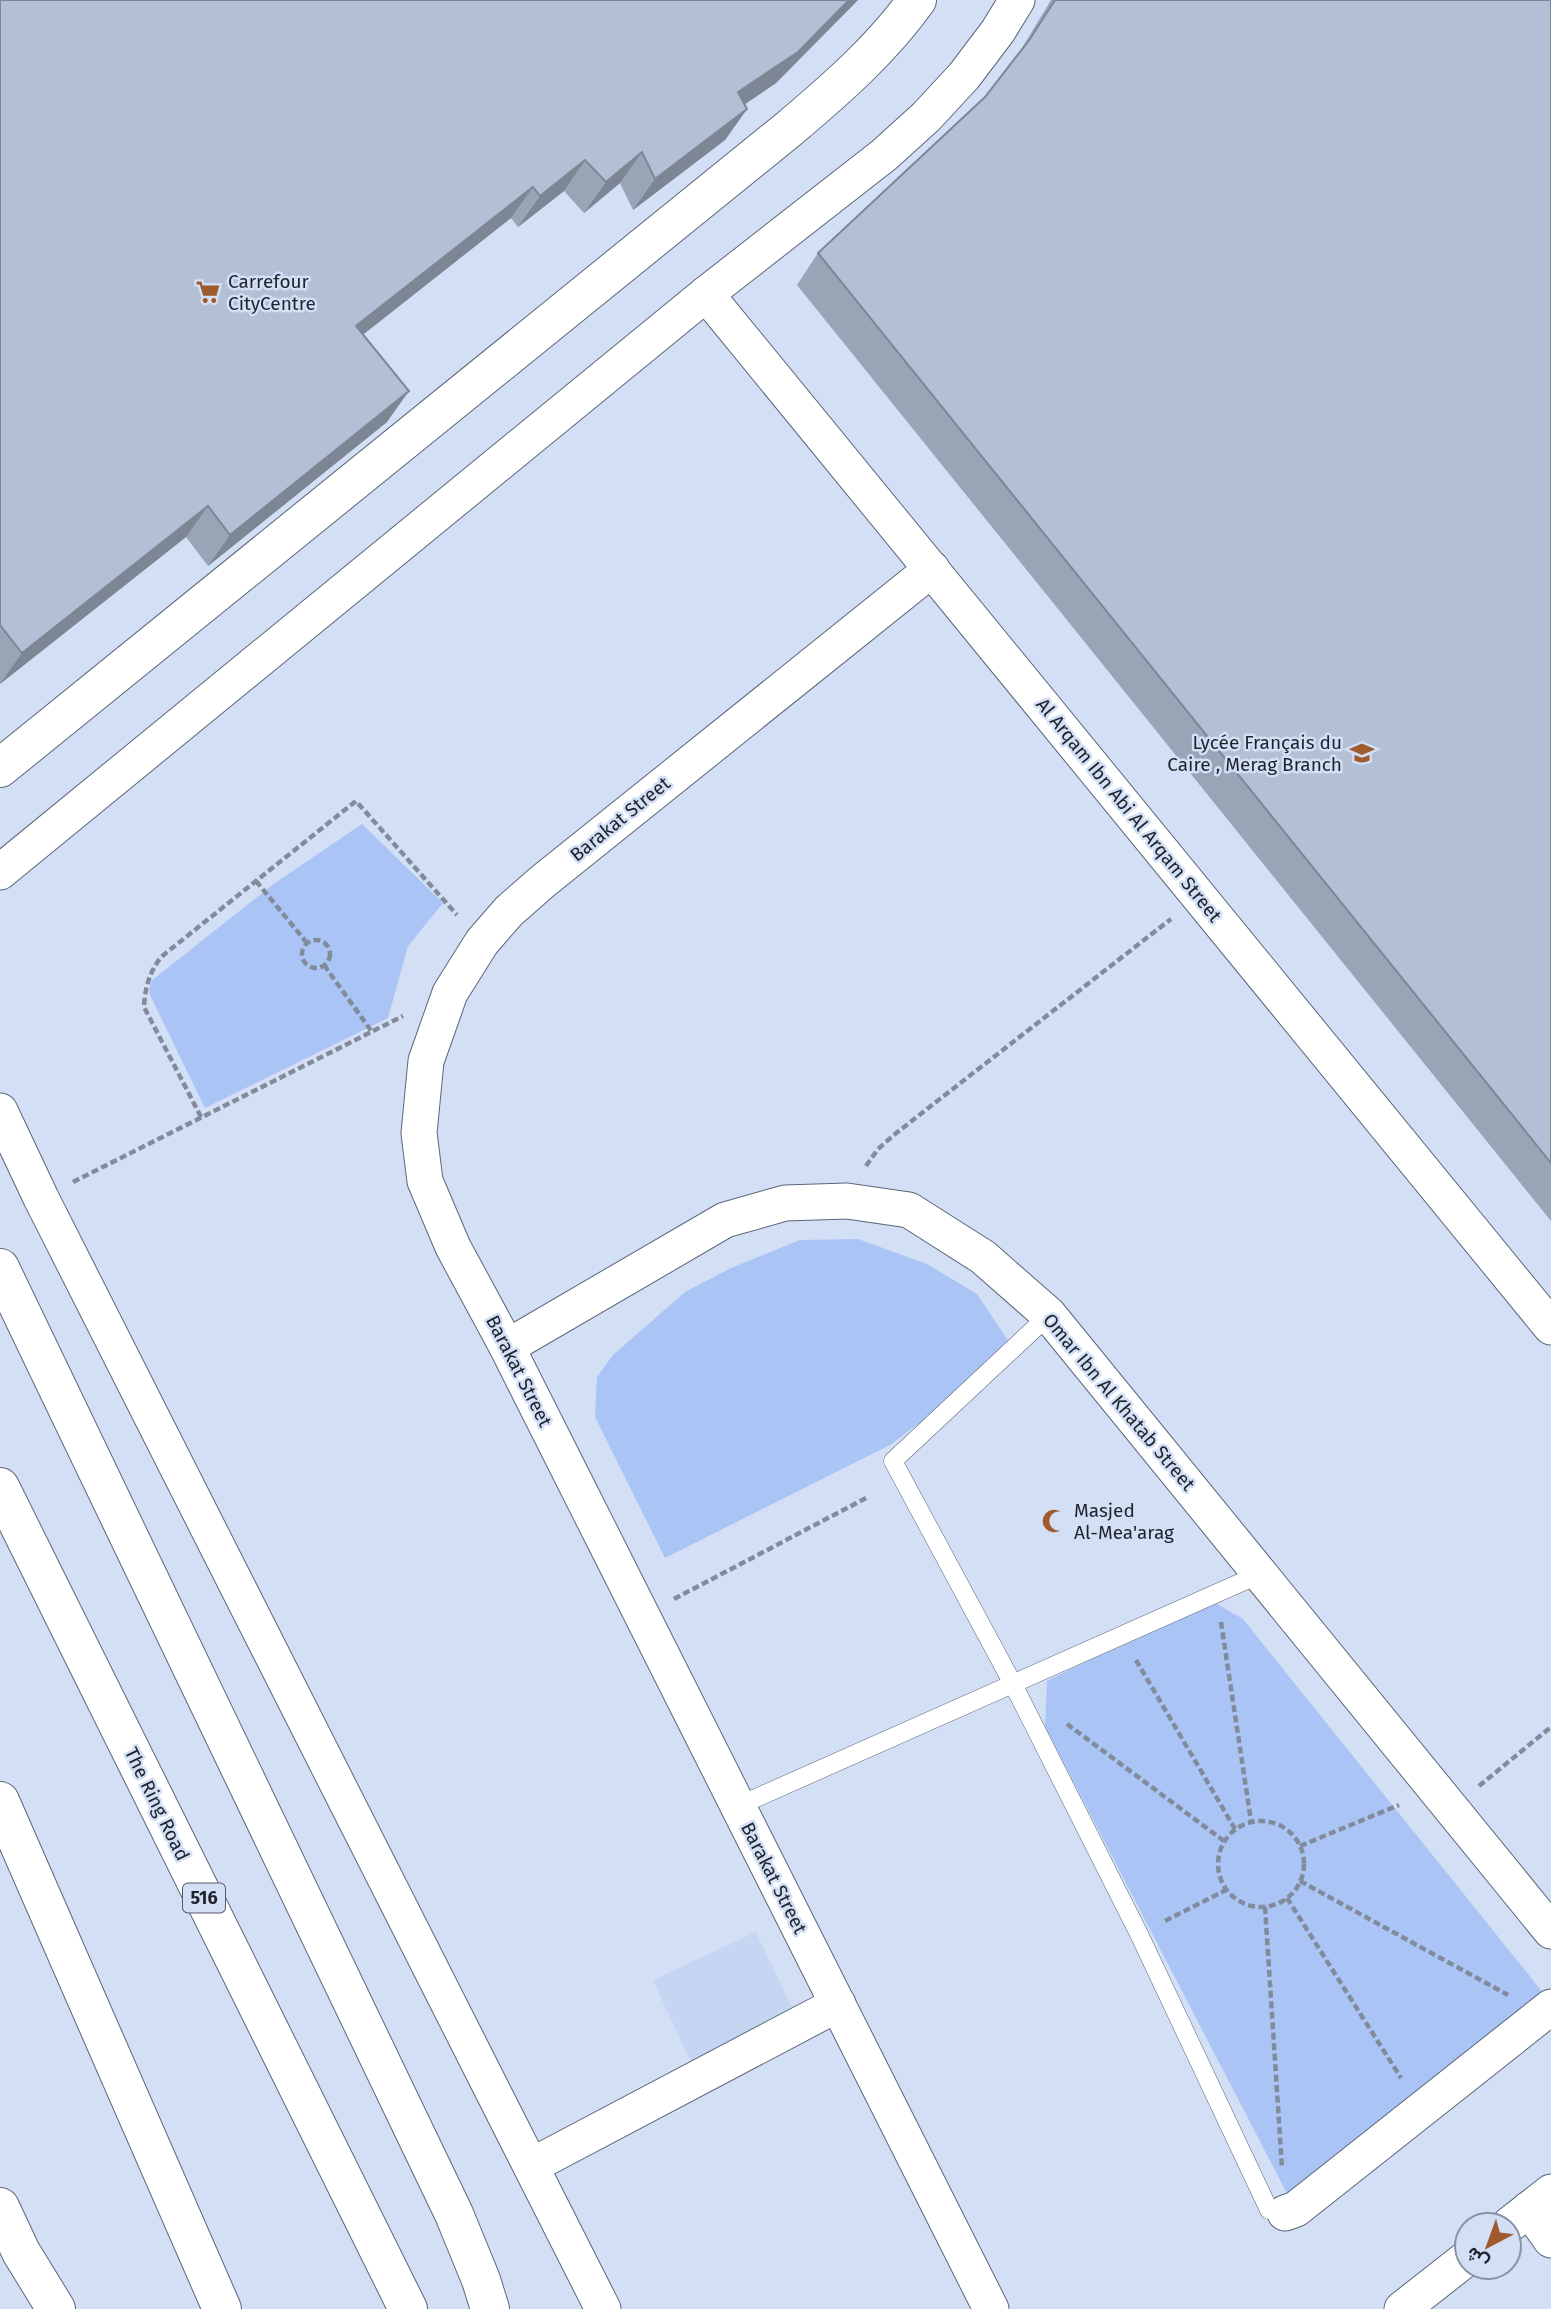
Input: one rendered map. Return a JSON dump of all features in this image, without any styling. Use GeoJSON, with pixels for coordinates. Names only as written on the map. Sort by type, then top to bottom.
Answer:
{"type":"FeatureCollection","features":[{"type":"Feature","properties":{"kind":"main road"},"geometry":{"type":"LineString","coordinates":[[0,768],[790,128],[849,77],[903,20],[917,0]]}},
{"type":"Feature","properties":{"kind":"main road"},"geometry":{"type":"LineString","coordinates":[[0,1268],[454,2214],[490,2309]]}},
{"type":"Feature","properties":{"kind":"main road","name":"The Ring Road"},"geometry":{"type":"LineString","coordinates":[[0,1487],[408,2309]]}},
{"type":"Feature","properties":{"kind":"main road"},"geometry":{"type":"LineString","coordinates":[[0,1801],[222,2309]]}},
{"type":"Feature","properties":{"kind":"main road"},"geometry":{"type":"LineString","coordinates":[[0,2207],[11,2237],[56,2309]]}},
{"type":"Feature","properties":{"kind":"street"},"geometry":{"type":"LineString","coordinates":[[0,872],[706,294],[884,155],[926,117],[964,76],[998,31],[1017,0]]}},
{"type":"Feature","properties":{"kind":"street","name":"Al Arqam Ibn Abi Al Arqam Street"},"geometry":{"type":"LineString","coordinates":[[706,294],[1551,1327]]}},
{"type":"Feature","properties":{"kind":"street","name":"Barakat Street"},"geometry":{"type":"LineString","coordinates":[[932,569],[509,911],[482,943],[450,992],[426,1061],[419,1133],[425,1181],[453,1247],[507,1346],[991,2309]]}},
{"type":"Feature","properties":{"kind":"street"},"geometry":{"type":"LineString","coordinates":[[0,1111],[41,1198],[603,2309]]}},
{"type":"Feature","properties":{"kind":"street","name":"Omar Ibn Al Khatab Street"},"geometry":{"type":"LineString","coordinates":[[507,1346],[725,1220],[785,1203],[848,1201],[909,1210],[983,1257],[1049,1315],[1551,1931]]}},
{"type":"Feature","properties":{"kind":"street"},"geometry":{"type":"LineString","coordinates":[[531,2166],[838,2004]]}},
{"type":"Feature","properties":{"kind":"street"},"geometry":{"type":"LineString","coordinates":[[1285,2213],[1296,2209],[1547,2010]]}},
{"type":"Feature","properties":{"kind":"street"},"geometry":{"type":"LineString","coordinates":[[1530,2209],[1551,2240]]}},
{"type":"Feature","properties":{"kind":"street"},"geometry":{"type":"LineString","coordinates":[[1402,2309],[1453,2269]]}},
{"type":"Feature","properties":{"kind":"lane"},"geometry":{"type":"LineString","coordinates":[[1049,1315],[893,1461],[1013,1684],[1139,1934],[1269,2210],[1285,2213]]}},
{"type":"Feature","properties":{"kind":"lane"},"geometry":{"type":"LineString","coordinates":[[738,1806],[1260,1574]]}},
{"type":"Feature","properties":{"kind":"path"},"geometry":{"type":"LineString","coordinates":[[201,1117],[144,1007],[145,990],[151,970],[160,957],[356,801],[482,943]]}},
{"type":"Feature","properties":{"kind":"path"},"geometry":{"type":"LineString","coordinates":[[256,881],[307,943]]}},
{"type":"Feature","properties":{"kind":"path"},"geometry":{"type":"LineString","coordinates":[[848,1201],[860,1173],[878,1149],[895,1134],[1200,897]]}},
{"type":"Feature","properties":{"kind":"path"},"geometry":{"type":"LineString","coordinates":[[319,940],[325,943],[330,955],[324,965],[314,968],[304,963],[302,952],[307,943],[319,940]]}},
{"type":"Feature","properties":{"kind":"path"},"geometry":{"type":"LineString","coordinates":[[324,965],[372,1032]]}},
{"type":"Feature","properties":{"kind":"path"},"geometry":{"type":"LineString","coordinates":[[41,1198],[450,992]]}},
{"type":"Feature","properties":{"kind":"path"},"geometry":{"type":"LineString","coordinates":[[643,1616],[868,1497]]}},
{"type":"Feature","properties":{"kind":"path"},"geometry":{"type":"LineString","coordinates":[[1217,1593],[1251,1821]]}},
{"type":"Feature","properties":{"kind":"path"},"geometry":{"type":"LineString","coordinates":[[1122,1635],[1235,1829]]}},
{"type":"Feature","properties":{"kind":"path"},"geometry":{"type":"LineString","coordinates":[[1013,1684],[1224,1840]]}},
{"type":"Feature","properties":{"kind":"path"},"geometry":{"type":"LineString","coordinates":[[1300,1846],[1443,1799],[1551,1727]]}},
{"type":"Feature","properties":{"kind":"path"},"geometry":{"type":"LineString","coordinates":[[1251,1821],[1262,1821],[1285,1828],[1300,1846],[1304,1869],[1300,1881],[1287,1898],[1265,1907],[1250,1905],[1226,1890],[1217,1866],[1224,1840],[1235,1829],[1251,1821]]}},
{"type":"Feature","properties":{"kind":"path"},"geometry":{"type":"LineString","coordinates":[[1300,1881],[1547,2010]]}},
{"type":"Feature","properties":{"kind":"path"},"geometry":{"type":"LineString","coordinates":[[1139,1934],[1226,1890]]}},
{"type":"Feature","properties":{"kind":"path"},"geometry":{"type":"LineString","coordinates":[[1287,1898],[1422,2111]]}},
{"type":"Feature","properties":{"kind":"path"},"geometry":{"type":"LineString","coordinates":[[1265,1907],[1285,2213]]}},
{"type":"Feature","properties":{"kind":"shaded area"},"geometry":{"type":"Polygon","coordinates":[[[362,824],[443,903],[408,946],[388,1018],[205,1108],[149,993],[151,981],[275,883],[362,824]]]}},
{"type":"Feature","properties":{"kind":"shaded area"},"geometry":{"type":"Polygon","coordinates":[[[858,1239],[927,1264],[977,1294],[1015,1351],[890,1445],[665,1558],[595,1417],[597,1377],[613,1355],[685,1292],[731,1268],[800,1240],[858,1239]]]}},
{"type":"Feature","properties":{"kind":"shaded area"},"geometry":{"type":"Polygon","coordinates":[[[1210,1600],[1243,1619],[1548,1999],[1293,2205],[1045,1727],[1047,1681],[1210,1600]]]}},
{"type":"Feature","properties":{"kind":"shaded area"},"geometry":{"type":"Polygon","coordinates":[[[756,1932],[796,2016],[692,2065],[653,1980],[756,1932]]]}},
{"type":"Feature","properties":{"kind":"building","name":"Carrefour CityCentre"},"geometry":{"type":"Polygon","coordinates":[[[0,0],[849,0],[798,52],[738,92],[747,109],[655,179],[642,152],[606,182],[585,160],[540,196],[533,187],[356,326],[409,391],[230,535],[208,506],[22,653],[0,625],[0,0]]]}},
{"type":"Feature","properties":{"kind":"building","name":"Lycée Français du Caire , Merag Branch"},"geometry":{"type":"Polygon","coordinates":[[[1055,0],[1551,0],[1551,1163],[818,253],[985,97],[1030,39],[1055,0]]]}},
{"type":"Feature","properties":{"kind":"place","name":"Carrefour CityCentre"},"geometry":{"type":"Point","coordinates":[208,292]}},
{"type":"Feature","properties":{"kind":"place","name":"Lycée Français du Caire , Merag Branch"},"geometry":{"type":"Point","coordinates":[1362,753]}},
{"type":"Feature","properties":{"kind":"place","name":"Masjed Al-Mea'arag"},"geometry":{"type":"Point","coordinates":[1054,1521]}}]}
